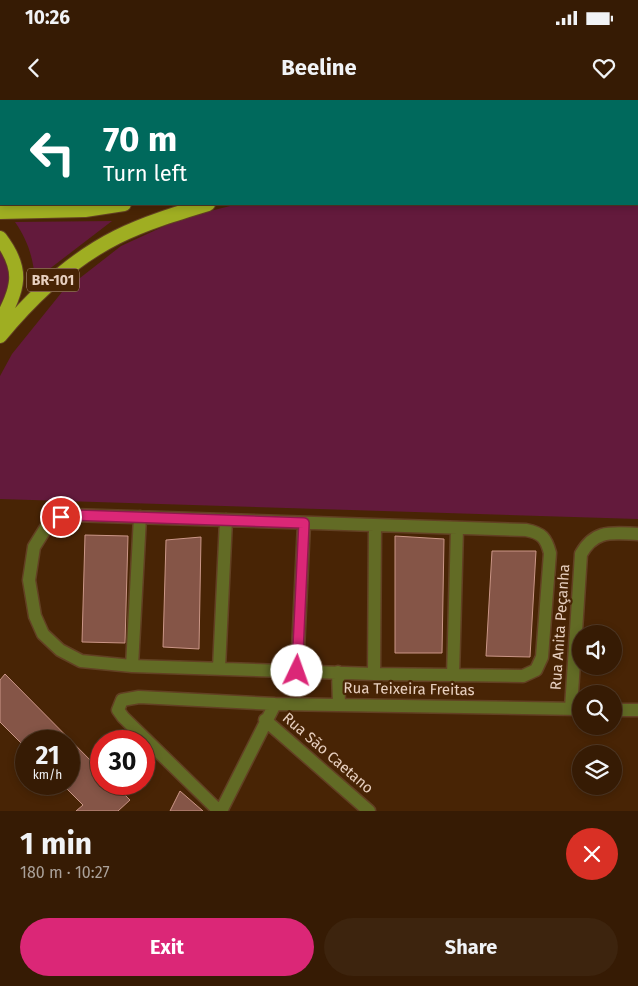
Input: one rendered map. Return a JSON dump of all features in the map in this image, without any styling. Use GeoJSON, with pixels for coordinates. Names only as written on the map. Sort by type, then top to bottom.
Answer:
{"type":"FeatureCollection","features":[{"type":"Feature","properties":{"kind":"highway"},"geometry":{"type":"LineString","coordinates":[[0,212],[112,205]]}},
{"type":"Feature","properties":{"kind":"highway","name":"BR-101"},"geometry":{"type":"LineString","coordinates":[[0,336],[43,288],[82,259],[118,236],[205,205]]}},
{"type":"Feature","properties":{"kind":"highway"},"geometry":{"type":"LineString","coordinates":[[0,238],[11,252],[17,266],[17,281],[12,300],[0,323]]}},
{"type":"Feature","properties":{"kind":"street"},"geometry":{"type":"LineString","coordinates":[[72,515],[226,520],[526,530],[540,533],[547,541],[550,553],[542,657],[536,670],[523,676],[374,674],[132,666],[81,661],[60,650],[43,634],[35,616],[29,580],[34,547],[47,526],[61,517],[72,515]]}},
{"type":"Feature","properties":{"kind":"street"},"geometry":{"type":"LineString","coordinates":[[132,666],[140,517]]}},
{"type":"Feature","properties":{"kind":"street"},"geometry":{"type":"LineString","coordinates":[[219,668],[226,520]]}},
{"type":"Feature","properties":{"kind":"street"},"geometry":{"type":"LineString","coordinates":[[297,671],[304,523]]}},
{"type":"Feature","properties":{"kind":"street"},"geometry":{"type":"LineString","coordinates":[[374,674],[375,526]]}},
{"type":"Feature","properties":{"kind":"street"},"geometry":{"type":"LineString","coordinates":[[453,676],[457,528]]}},
{"type":"Feature","properties":{"kind":"street","name":"Rua Anita Peçanha"},"geometry":{"type":"LineString","coordinates":[[577,685],[581,554],[588,542],[598,535],[638,534]]}},
{"type":"Feature","properties":{"kind":"street"},"geometry":{"type":"LineString","coordinates":[[338,672],[338,704]]}},
{"type":"Feature","properties":{"kind":"street","name":"Rua Teixeira Freitas"},"geometry":{"type":"LineString","coordinates":[[220,811],[123,717],[118,710],[119,703],[127,698],[139,697],[274,704],[572,708]]}},
{"type":"Feature","properties":{"kind":"street"},"geometry":{"type":"LineString","coordinates":[[220,811],[274,704]]}},
{"type":"Feature","properties":{"kind":"street"},"geometry":{"type":"LineString","coordinates":[[622,710],[638,710]]}},
{"type":"Feature","properties":{"kind":"street","name":"Rua São Caetano"},"geometry":{"type":"LineString","coordinates":[[265,720],[369,811]]}},
{"type":"Feature","properties":{"kind":"shaded area"},"geometry":{"type":"Polygon","coordinates":[[[234,205],[638,205],[638,519],[0,499],[0,376],[12,354],[62,292],[121,246],[182,218],[234,205]]]}},
{"type":"Feature","properties":{"kind":"shaded area"},"geometry":{"type":"Polygon","coordinates":[[[112,221],[35,280],[29,250],[15,222],[112,221]]]}},
{"type":"Feature","properties":{"kind":"shaded area"},"geometry":{"type":"Polygon","coordinates":[[[0,249],[7,266],[10,281],[8,296],[0,313],[0,249]]]}},
{"type":"Feature","properties":{"kind":"building"},"geometry":{"type":"Polygon","coordinates":[[[85,535],[128,536],[125,643],[82,642],[85,535]]]}},
{"type":"Feature","properties":{"kind":"building"},"geometry":{"type":"Polygon","coordinates":[[[395,536],[444,539],[442,653],[395,653],[395,536]]]}},
{"type":"Feature","properties":{"kind":"building"},"geometry":{"type":"Polygon","coordinates":[[[201,537],[199,649],[163,647],[166,540],[201,537]]]}},
{"type":"Feature","properties":{"kind":"building"},"geometry":{"type":"Polygon","coordinates":[[[492,551],[536,551],[530,657],[486,656],[492,551]]]}},
{"type":"Feature","properties":{"kind":"building"},"geometry":{"type":"Polygon","coordinates":[[[5,674],[60,730],[15,730],[15,737],[0,722],[0,680],[5,674]]]}},
{"type":"Feature","properties":{"kind":"building"},"geometry":{"type":"Polygon","coordinates":[[[80,750],[90,760],[90,795],[125,795],[130,800],[118,811],[76,811],[83,805],[73,795],[80,795],[80,750]]]}},
{"type":"Feature","properties":{"kind":"building"},"geometry":{"type":"Polygon","coordinates":[[[180,791],[203,811],[170,811],[180,791]]]}},
{"type":"Feature","properties":{"kind":"route"},"geometry":{"type":"LineString","coordinates":[[61,517],[72,515],[304,523],[297,671]]}}]}
